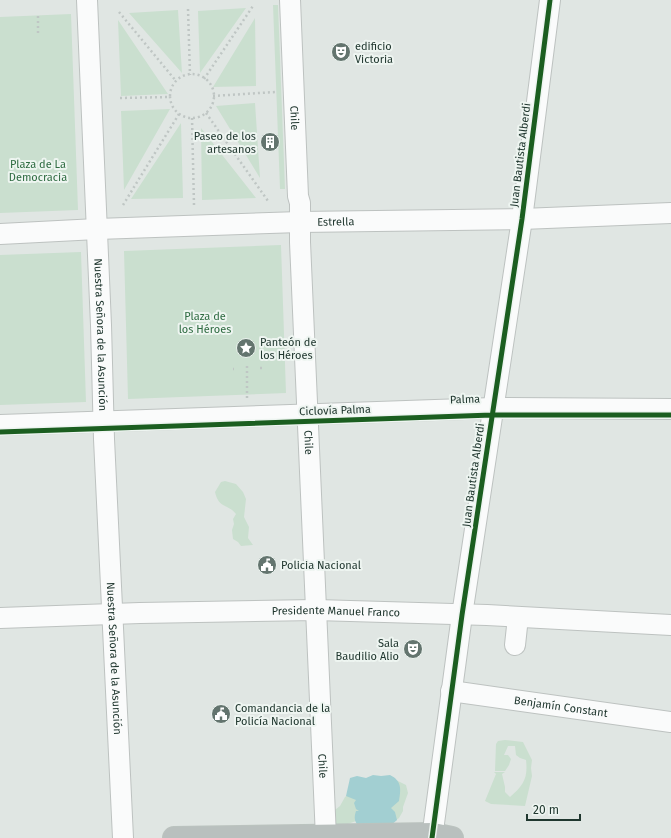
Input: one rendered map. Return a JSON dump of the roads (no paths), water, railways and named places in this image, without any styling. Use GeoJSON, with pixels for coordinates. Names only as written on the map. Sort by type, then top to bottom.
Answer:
{"type":"FeatureCollection","features":[{"type":"Feature","properties":{"kind":"highway"},"geometry":{"type":"LineString","coordinates":[[174,838],[439,837]]}},
{"type":"Feature","properties":{"kind":"street","name":"Nuestra Señora de la Asunción"},"geometry":{"type":"LineString","coordinates":[[87,0],[104,439],[114,614],[123,838]]}},
{"type":"Feature","properties":{"kind":"street","name":"Chile"},"geometry":{"type":"LineString","coordinates":[[290,0],[298,196],[300,203],[326,837]]}},
{"type":"Feature","properties":{"kind":"street","name":"Juan Bautista Alberdi"},"geometry":{"type":"LineString","coordinates":[[439,837],[452,691],[462,615],[522,219],[550,0]]}},
{"type":"Feature","properties":{"kind":"street","name":"Estrella"},"geometry":{"type":"LineString","coordinates":[[0,234],[300,222],[522,219],[671,214]]}},
{"type":"Feature","properties":{"kind":"street","name":"Palma"},"geometry":{"type":"LineString","coordinates":[[0,425],[493,408],[671,409]]}},
{"type":"Feature","properties":{"kind":"street","name":"Presidente Manuel Franco"},"geometry":{"type":"LineString","coordinates":[[0,618],[316,610],[518,617],[671,625]]}},
{"type":"Feature","properties":{"kind":"street"},"geometry":{"type":"LineString","coordinates":[[515,645],[518,617]]}},
{"type":"Feature","properties":{"kind":"street","name":"Benjamín Constant"},"geometry":{"type":"LineString","coordinates":[[452,691],[671,722]]}},
{"type":"Feature","properties":{"kind":"water"},"geometry":{"type":"Polygon","coordinates":[[[373,775],[390,775],[397,780],[400,786],[399,801],[391,808],[395,812],[397,820],[390,826],[359,826],[355,819],[356,811],[359,811],[356,809],[354,803],[356,800],[346,796],[350,778],[357,776],[366,778],[373,775]]]}},
{"type":"Feature","properties":{"kind":"place","name":"edificio Victoria"},"geometry":{"type":"Point","coordinates":[341,52]}},
{"type":"Feature","properties":{"kind":"place","name":"Paseo de los artesanos"},"geometry":{"type":"Point","coordinates":[270,142]}},
{"type":"Feature","properties":{"kind":"place","name":"Panteón de los Héroes"},"geometry":{"type":"Point","coordinates":[246,348]}},
{"type":"Feature","properties":{"kind":"place","name":"Policia Nacional"},"geometry":{"type":"Point","coordinates":[267,565]}},
{"type":"Feature","properties":{"kind":"place","name":"Sala Baudilio Alio"},"geometry":{"type":"Point","coordinates":[413,649]}},
{"type":"Feature","properties":{"kind":"place","name":"Comandancia de la Policía Nacional"},"geometry":{"type":"Point","coordinates":[221,714]}},
{"type":"Feature","properties":{"kind":"park label","name":"Plaza de La Democracia"},"geometry":{"type":"Point","coordinates":[38,170]}},
{"type":"Feature","properties":{"kind":"park label","name":"Plaza de los Héroes"},"geometry":{"type":"Point","coordinates":[205,322]}}]}
